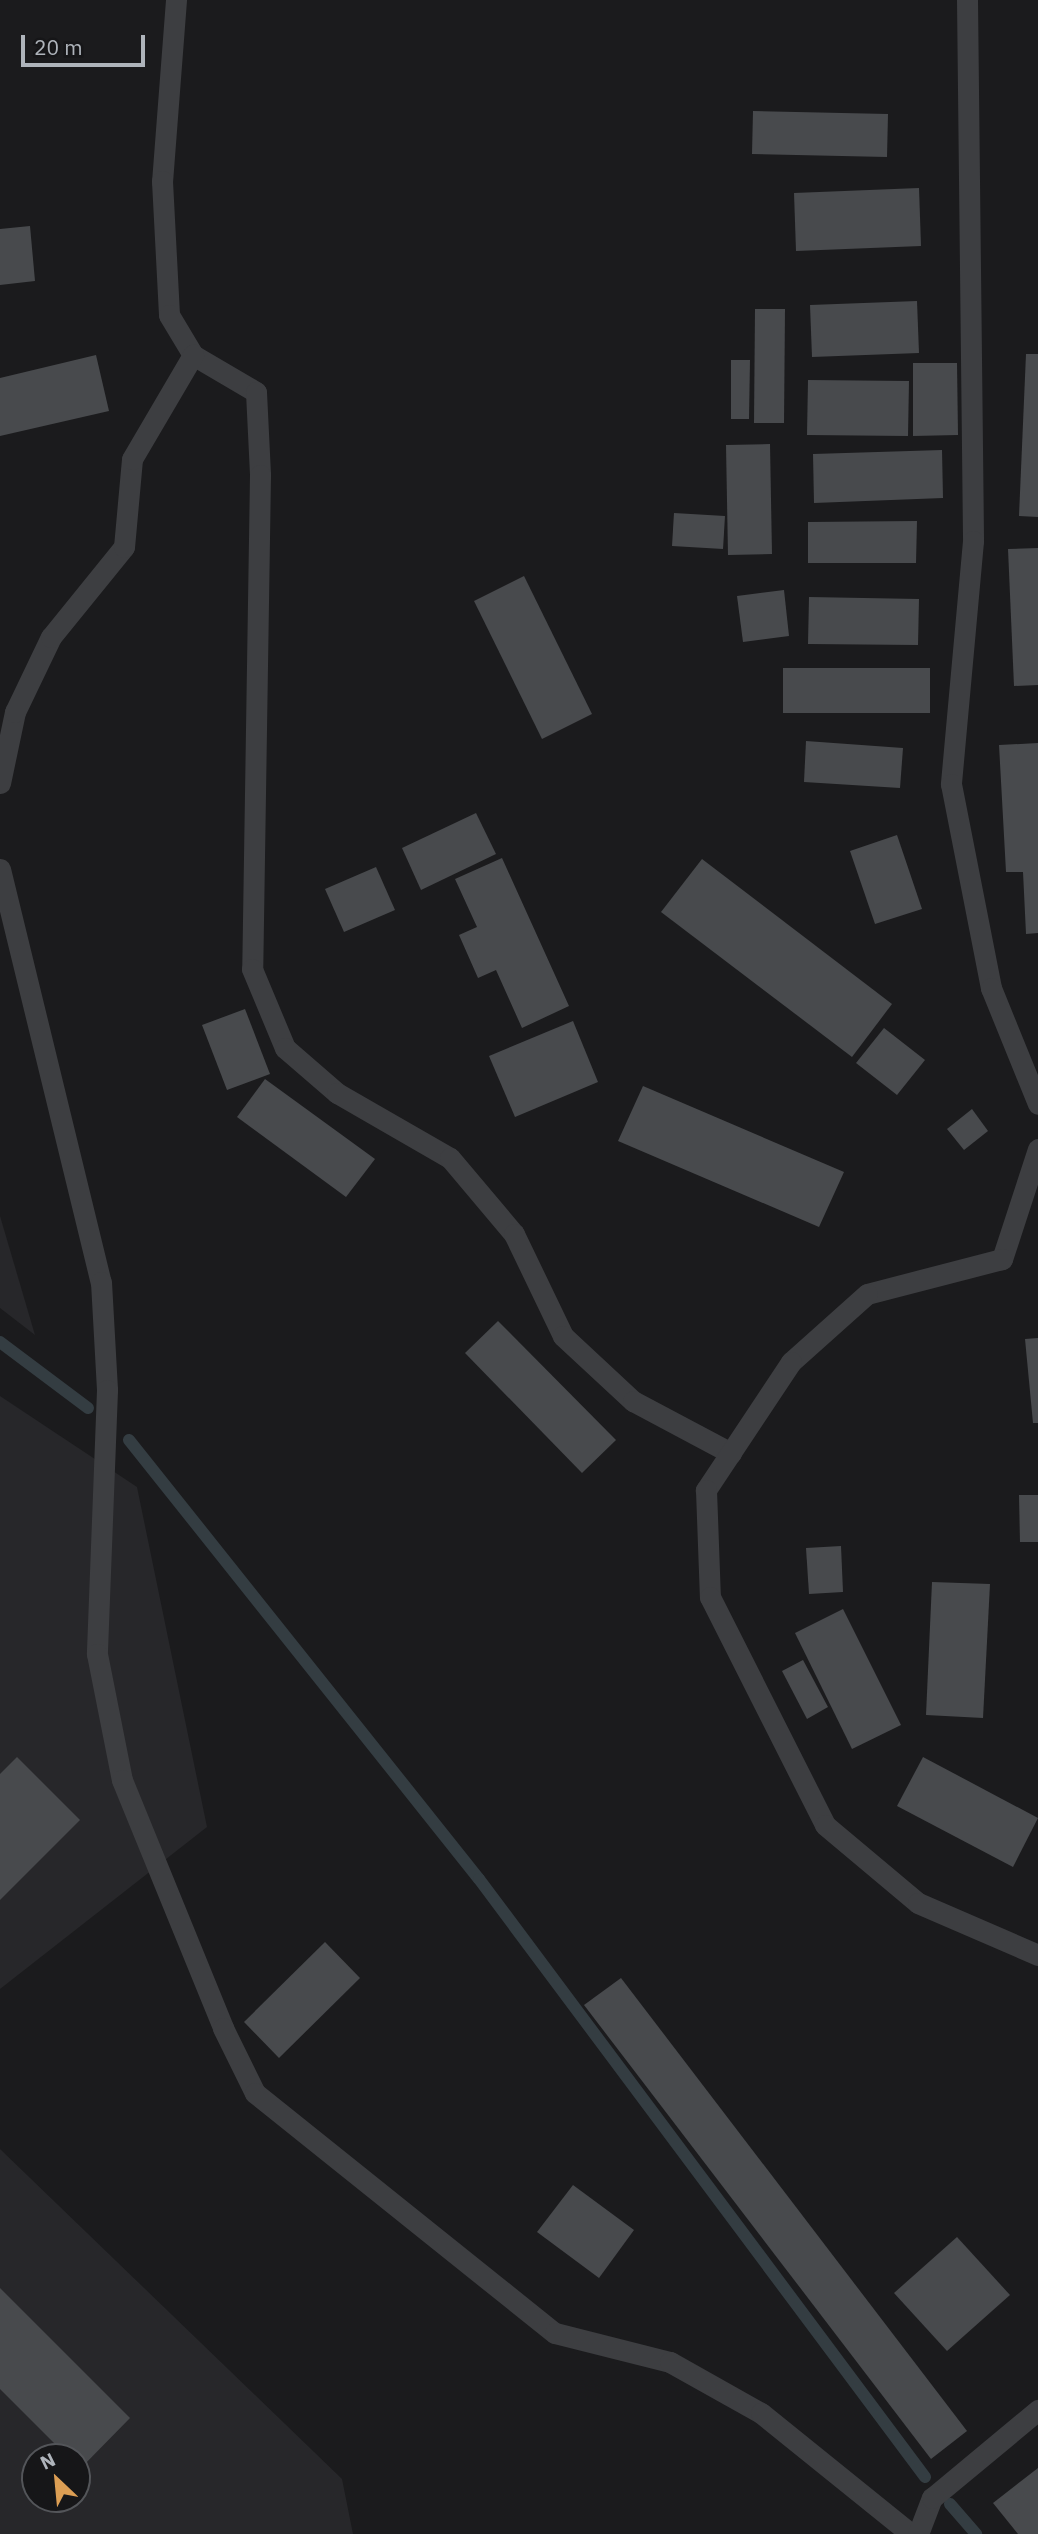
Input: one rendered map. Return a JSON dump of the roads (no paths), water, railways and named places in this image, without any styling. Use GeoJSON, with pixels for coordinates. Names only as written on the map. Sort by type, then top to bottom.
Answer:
{"type":"FeatureCollection","features":[{"type":"Feature","properties":{"kind":"street"},"geometry":{"type":"LineString","coordinates":[[176,0],[162,181],[169,314],[193,355],[256,393],[260,475],[252,970],[285,1048],[337,1093],[450,1158],[514,1234],[563,1336],[633,1401],[731,1452]]}},
{"type":"Feature","properties":{"kind":"street"},"geometry":{"type":"LineString","coordinates":[[967,0],[973,541],[951,784],[991,988],[1038,1104]]}},
{"type":"Feature","properties":{"kind":"street"},"geometry":{"type":"LineString","coordinates":[[0,783],[15,712],[51,637],[124,547],[132,458],[193,355]]}},
{"type":"Feature","properties":{"kind":"street"},"geometry":{"type":"LineString","coordinates":[[0,869],[101,1282],[107,1390],[97,1654],[122,1780],[223,2028],[255,2093],[555,2333],[670,2362],[761,2413],[911,2534]]}},
{"type":"Feature","properties":{"kind":"street"},"geometry":{"type":"LineString","coordinates":[[1038,1149],[1002,1259],[867,1294],[791,1362],[706,1490],[710,1597],[825,1825],[918,1903],[1038,1955]]}},
{"type":"Feature","properties":{"kind":"street"},"geometry":{"type":"LineString","coordinates":[[918,2534],[932,2498],[1038,2410]]}},
{"type":"Feature","properties":{"kind":"waterway"},"geometry":{"type":"LineString","coordinates":[[0,1342],[88,1408]]}},
{"type":"Feature","properties":{"kind":"waterway"},"geometry":{"type":"LineString","coordinates":[[129,1440],[479,1879],[925,2477]]}},
{"type":"Feature","properties":{"kind":"waterway"},"geometry":{"type":"LineString","coordinates":[[950,2504],[976,2534]]}}]}
